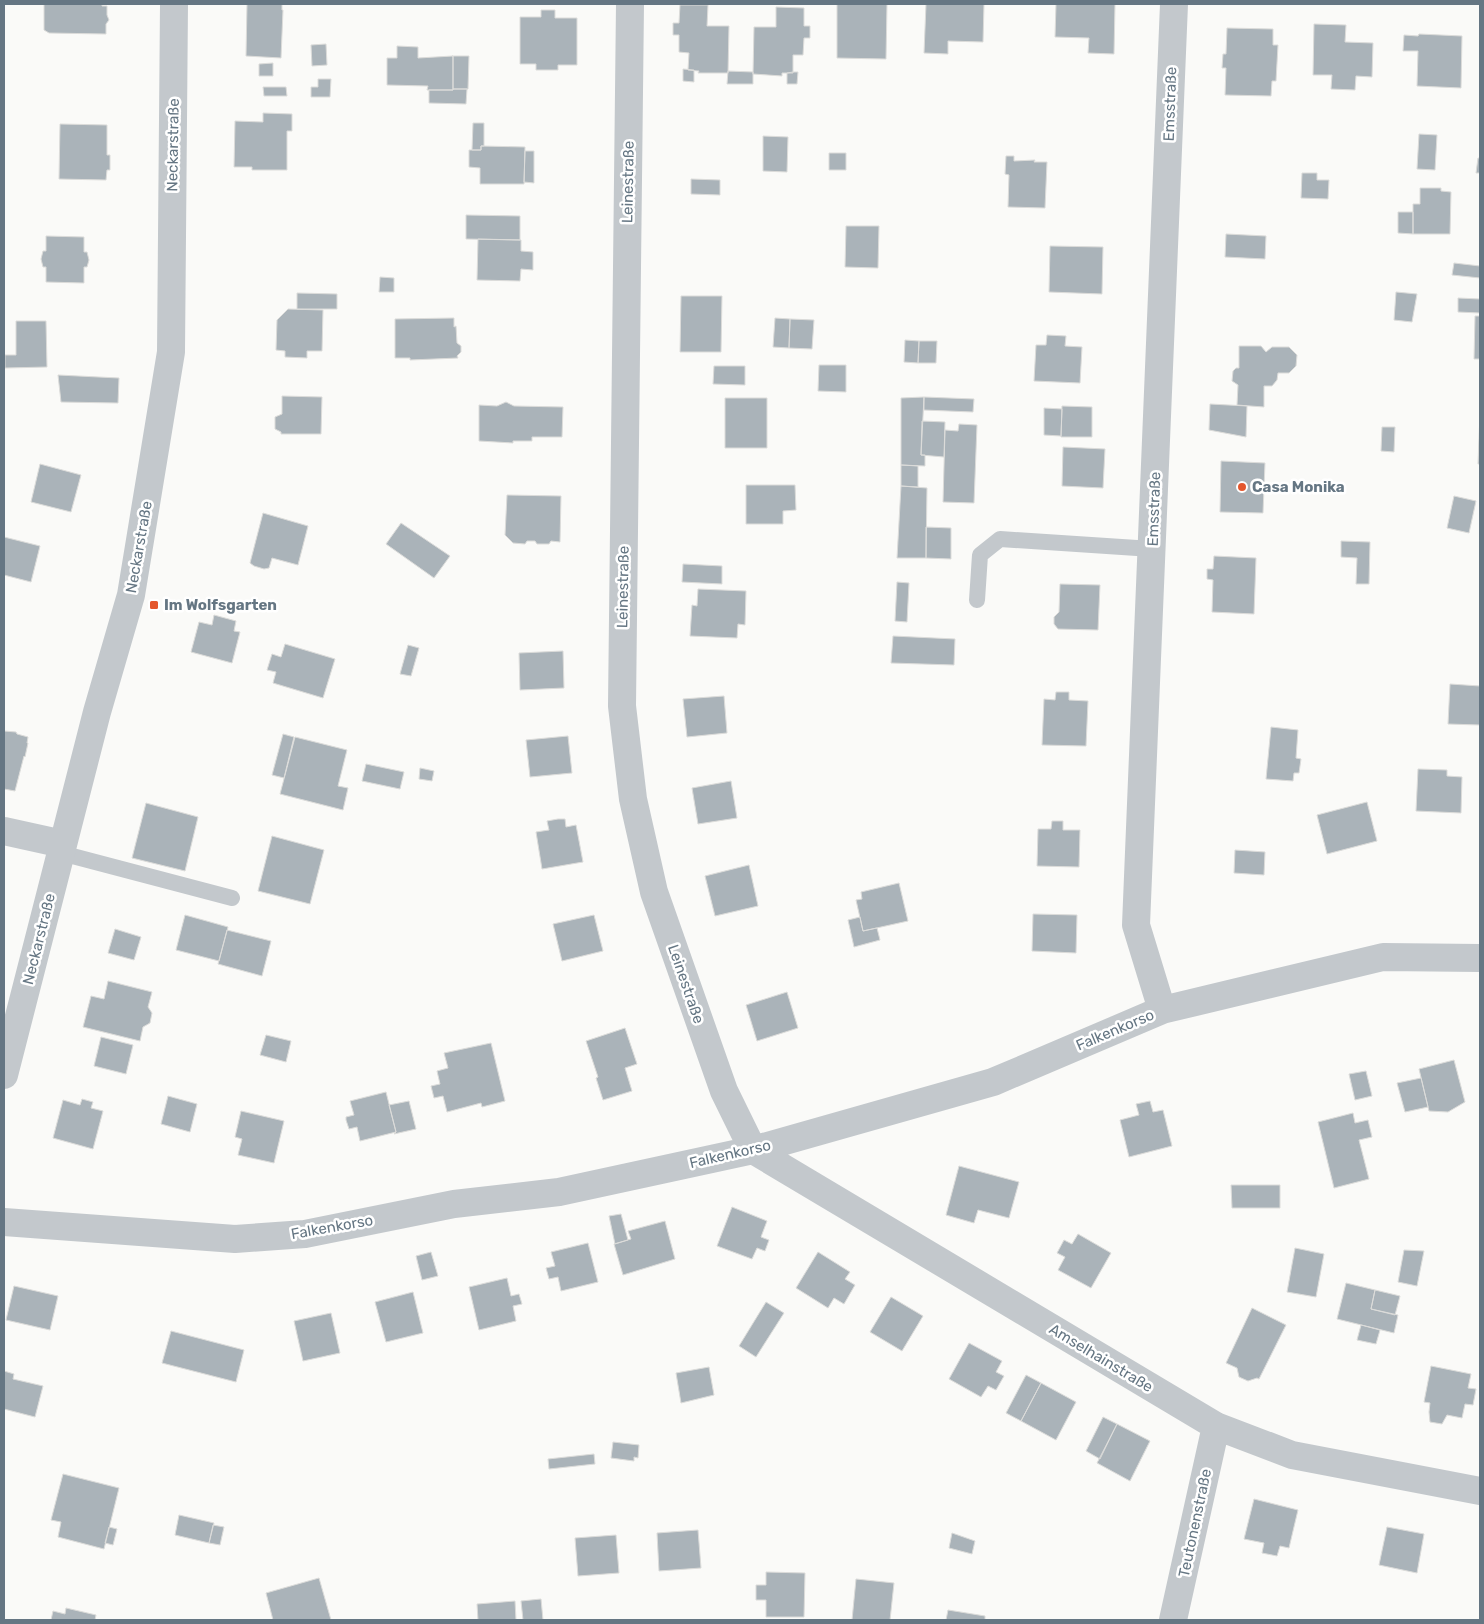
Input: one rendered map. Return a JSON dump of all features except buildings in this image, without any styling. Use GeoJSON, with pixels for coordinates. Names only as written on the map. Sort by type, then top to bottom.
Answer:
{"type":"FeatureCollection","features":[{"type":"Feature","properties":{"kind":"street","name":"Neckarstraße"},"geometry":{"type":"LineString","coordinates":[[4,1075],[97,712],[131,594],[171,352],[174,4]]}},
{"type":"Feature","properties":{"kind":"street","name":"Leinestraße"},"geometry":{"type":"LineString","coordinates":[[630,4],[622,706],[633,799],[654,892],[724,1091],[753,1150]]}},
{"type":"Feature","properties":{"kind":"street","name":"Emsstraße"},"geometry":{"type":"LineString","coordinates":[[1162,1010],[1136,925],[1174,4]]}},
{"type":"Feature","properties":{"kind":"street"},"geometry":{"type":"LineString","coordinates":[[4,831],[62,849]]}},
{"type":"Feature","properties":{"kind":"street","name":"Falkenkorso"},"geometry":{"type":"LineString","coordinates":[[1435,957],[1480,939]]}},
{"type":"Feature","properties":{"kind":"street","name":"Falkenkorso"},"geometry":{"type":"LineString","coordinates":[[4,1222],[235,1238],[305,1234],[454,1204],[559,1192],[753,1150],[993,1082],[1162,1010],[1383,957],[1480,958]]}},
{"type":"Feature","properties":{"kind":"street","name":"Amselhainstraße"},"geometry":{"type":"LineString","coordinates":[[753,1150],[1216,1426],[1292,1455],[1480,1491]]}},
{"type":"Feature","properties":{"kind":"street","name":"Teutonenstraße"},"geometry":{"type":"LineString","coordinates":[[1174,1620],[1216,1426]]}},
{"type":"Feature","properties":{"kind":"lane"},"geometry":{"type":"LineString","coordinates":[[977,600],[980,555],[1000,539],[1152,549]]}},
{"type":"Feature","properties":{"kind":"lane"},"geometry":{"type":"LineString","coordinates":[[62,849],[232,898]]}},
{"type":"Feature","properties":{"kind":"place","name":"Casa Monika"},"geometry":{"type":"Point","coordinates":[1242,487]}},
{"type":"Feature","properties":{"kind":"place","name":"Im Wolfsgarten"},"geometry":{"type":"Point","coordinates":[154,605]}}]}
